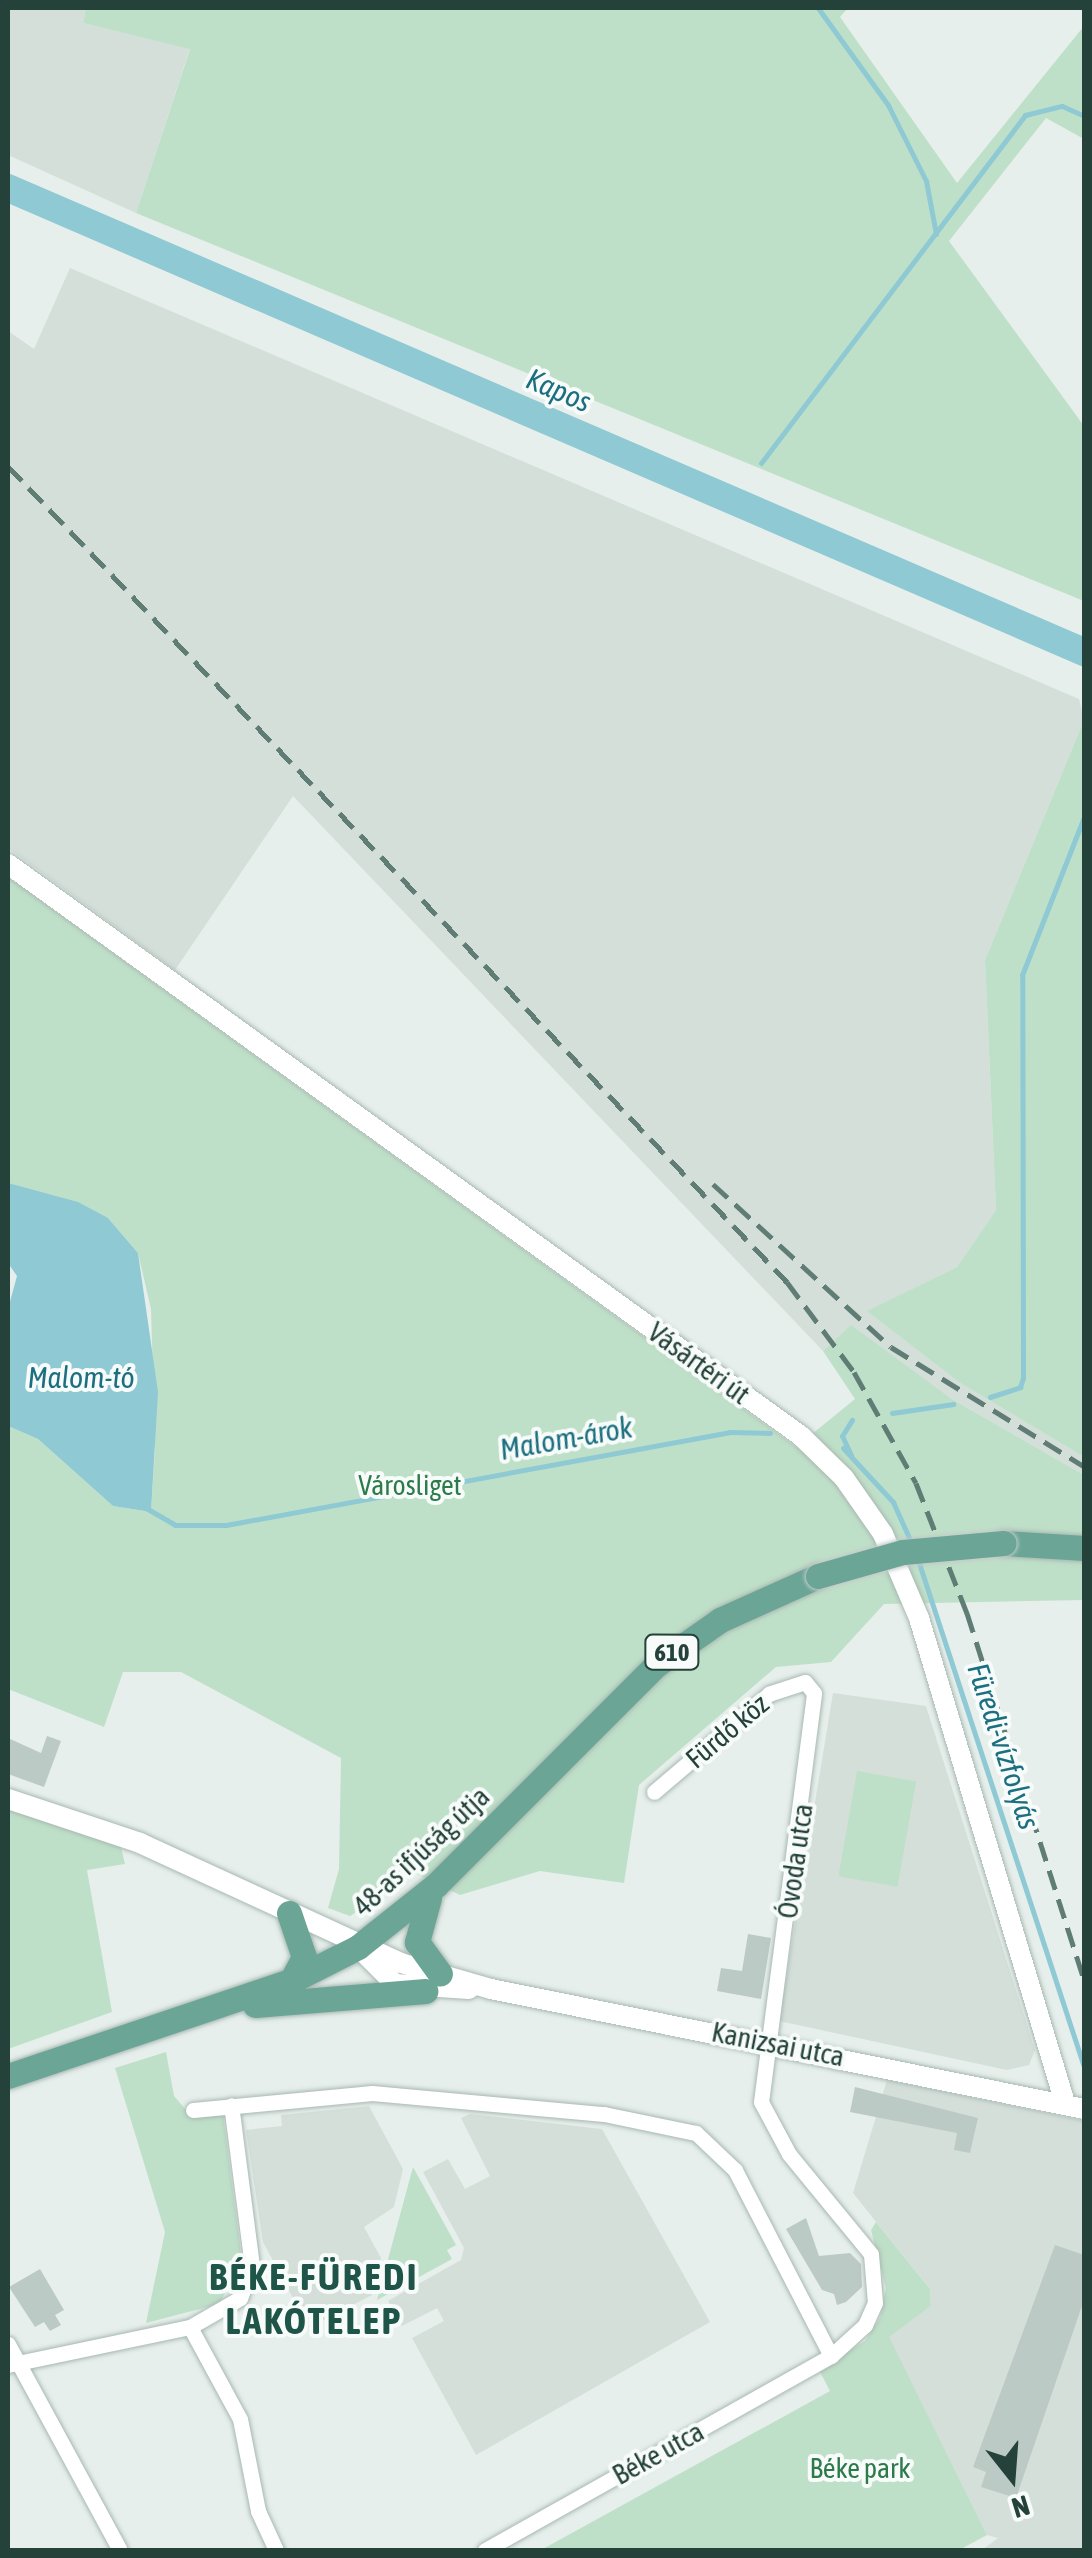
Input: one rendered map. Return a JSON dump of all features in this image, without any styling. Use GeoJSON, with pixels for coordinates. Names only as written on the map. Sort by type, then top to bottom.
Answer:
{"type":"FeatureCollection","features":[{"type":"Feature","properties":{"kind":"main road","name":"48-as ifjúság útja"},"geometry":{"type":"LineString","coordinates":[[8,2076],[291,1981],[358,1948],[436,1886],[656,1665],[720,1620],[818,1576],[915,1550],[1004,1542],[1084,1548]]}},
{"type":"Feature","properties":{"kind":"main road"},"geometry":{"type":"LineString","coordinates":[[176,2018],[433,1983],[416,1928],[436,1886]]}},
{"type":"Feature","properties":{"kind":"main road"},"geometry":{"type":"LineString","coordinates":[[289,1913],[304,1958],[291,1981]]}},
{"type":"Feature","properties":{"kind":"street","name":"Vásártéri út"},"geometry":{"type":"LineString","coordinates":[[8,864],[801,1436],[844,1478],[883,1534],[918,1618],[1075,2106]]}},
{"type":"Feature","properties":{"kind":"street","name":"Fürdő köz"},"geometry":{"type":"LineString","coordinates":[[654,1792],[769,1694],[806,1682]]}},
{"type":"Feature","properties":{"kind":"street","name":"Óvoda utca"},"geometry":{"type":"LineString","coordinates":[[769,2042],[817,1707],[806,1682]]}},
{"type":"Feature","properties":{"kind":"street","name":"Kanizsai utca"},"geometry":{"type":"LineString","coordinates":[[8,1799],[140,1843],[289,1913],[358,1948],[379,1976],[490,1989],[1075,2106]]}},
{"type":"Feature","properties":{"kind":"street","name":"Béke utca"},"geometry":{"type":"LineString","coordinates":[[484,2550],[831,2356],[866,2325],[876,2278],[856,2230],[765,2115],[760,2085],[769,2042]]}},
{"type":"Feature","properties":{"kind":"street"},"geometry":{"type":"LineString","coordinates":[[193,2110],[372,2092],[662,2122],[716,2146],[831,2356]]}},
{"type":"Feature","properties":{"kind":"street"},"geometry":{"type":"LineString","coordinates":[[12,2362],[190,2327],[240,2298],[252,2266],[230,2105]]}},
{"type":"Feature","properties":{"kind":"street"},"geometry":{"type":"LineString","coordinates":[[190,2327],[240,2419],[258,2510],[276,2550]]}},
{"type":"Feature","properties":{"kind":"street"},"geometry":{"type":"LineString","coordinates":[[8,2344],[12,2362],[120,2550]]}},
{"type":"Feature","properties":{"kind":"shaded area"},"geometry":{"type":"Polygon","coordinates":[[[8,8],[86,8],[83,23],[190,48],[136,213],[8,155],[8,8]]]}},
{"type":"Feature","properties":{"kind":"shaded area"},"geometry":{"type":"Polygon","coordinates":[[[70,268],[1079,699],[1084,720],[985,960],[996,1210],[957,1267],[868,1311],[960,1383],[1084,1457],[1084,1475],[952,1399],[851,1326],[823,1351],[293,796],[175,970],[8,848],[8,331],[34,349],[70,268]]]}},
{"type":"Feature","properties":{"kind":"shaded area"},"geometry":{"type":"Polygon","coordinates":[[[833,1693],[926,1706],[1035,2050],[1029,2065],[1007,2070],[779,2021],[833,1693]]]}},
{"type":"Feature","properties":{"kind":"shaded area"},"geometry":{"type":"Polygon","coordinates":[[[887,2080],[1084,2121],[1084,2550],[982,2550],[998,2538],[987,2535],[888,2337],[931,2306],[930,2289],[853,2193],[887,2080]]]}},
{"type":"Feature","properties":{"kind":"shaded area"},"geometry":{"type":"Polygon","coordinates":[[[369,2106],[403,2169],[394,2207],[364,2227],[381,2258],[372,2295],[309,2328],[263,2242],[246,2130],[282,2126],[281,2115],[369,2106]]]}},
{"type":"Feature","properties":{"kind":"shaded area"},"geometry":{"type":"Polygon","coordinates":[[[470,2114],[602,2129],[710,2322],[476,2455],[412,2338],[444,2321],[437,2308],[402,2326],[388,2301],[461,2260],[464,2248],[423,2172],[448,2159],[465,2189],[490,2176],[461,2118],[470,2114]]]}},
{"type":"Feature","properties":{"kind":"green space"},"geometry":{"type":"Polygon","coordinates":[[[86,8],[848,8],[840,17],[957,183],[1084,26],[1084,139],[1046,118],[949,241],[1084,426],[1084,601],[136,213],[190,49],[83,23],[86,8]]]}},
{"type":"Feature","properties":{"kind":"green space"},"geometry":{"type":"Polygon","coordinates":[[[1084,720],[1084,1457],[960,1383],[867,1311],[957,1267],[996,1210],[985,960],[1084,720]]]}},
{"type":"Feature","properties":{"kind":"green space","name":"Városliget"},"geometry":{"type":"Polygon","coordinates":[[[8,877],[796,1447],[855,1399],[823,1351],[851,1325],[952,1399],[1084,1475],[1084,1600],[884,1604],[831,1662],[776,1667],[639,1785],[624,1883],[540,1871],[460,1895],[415,1873],[350,1916],[328,1908],[339,1869],[341,1758],[181,1672],[123,1672],[104,1727],[8,1689],[8,1426],[38,1439],[113,1506],[151,1512],[155,1449],[151,1309],[138,1253],[108,1218],[8,1183],[8,877]]]}},
{"type":"Feature","properties":{"kind":"green space"},"geometry":{"type":"Polygon","coordinates":[[[857,1771],[916,1781],[898,1887],[838,1876],[857,1771]]]}},
{"type":"Feature","properties":{"kind":"green space"},"geometry":{"type":"Polygon","coordinates":[[[8,1810],[120,1843],[125,1864],[87,1870],[112,2012],[8,2049],[8,1810]]]}},
{"type":"Feature","properties":{"kind":"green space"},"geometry":{"type":"Polygon","coordinates":[[[166,2052],[174,2096],[193,2118],[223,2115],[242,2261],[219,2304],[146,2323],[165,2232],[115,2068],[166,2052]]]}},
{"type":"Feature","properties":{"kind":"green space"},"geometry":{"type":"Polygon","coordinates":[[[413,2167],[456,2245],[447,2250],[452,2259],[377,2300],[413,2167]]]}},
{"type":"Feature","properties":{"kind":"green space","name":"Béke park"},"geometry":{"type":"Polygon","coordinates":[[[876,2222],[930,2289],[931,2306],[889,2337],[987,2535],[959,2550],[541,2550],[830,2391],[819,2370],[865,2341],[880,2318],[886,2288],[871,2230],[876,2222]]]}},
{"type":"Feature","properties":{"kind":"water","name":"Malom-tó"},"geometry":{"type":"Polygon","coordinates":[[[8,1183],[78,1202],[108,1218],[138,1253],[158,1392],[151,1512],[113,1506],[38,1439],[8,1426],[8,1309],[17,1276],[8,1263],[8,1183]]]}},
{"type":"Feature","properties":{"kind":"building"},"geometry":{"type":"Polygon","coordinates":[[[47,1736],[61,1741],[44,1787],[8,1774],[8,1738],[41,1753],[47,1736]]]}},
{"type":"Feature","properties":{"kind":"building"},"geometry":{"type":"Polygon","coordinates":[[[748,1934],[771,1938],[761,1999],[717,1991],[721,1968],[742,1971],[748,1934]]]}},
{"type":"Feature","properties":{"kind":"building"},"geometry":{"type":"Polygon","coordinates":[[[855,2087],[978,2118],[970,2153],[954,2150],[957,2133],[850,2112],[855,2087]]]}},
{"type":"Feature","properties":{"kind":"building"},"geometry":{"type":"Polygon","coordinates":[[[806,2218],[819,2256],[850,2253],[861,2264],[862,2287],[846,2302],[837,2305],[834,2294],[822,2290],[786,2229],[806,2218]]]}},
{"type":"Feature","properties":{"kind":"building"},"geometry":{"type":"Polygon","coordinates":[[[1055,2245],[1084,2255],[1084,2300],[1016,2498],[981,2487],[986,2472],[973,2467],[1055,2245]]]}},
{"type":"Feature","properties":{"kind":"building"},"geometry":{"type":"Polygon","coordinates":[[[40,2269],[64,2310],[55,2315],[61,2325],[50,2331],[44,2322],[35,2327],[9,2287],[40,2269]]]}},
{"type":"Feature","properties":{"kind":"waterway"},"geometry":{"type":"LineString","coordinates":[[818,8],[888,105],[926,181],[936,234]]}},
{"type":"Feature","properties":{"kind":"waterway"},"geometry":{"type":"LineString","coordinates":[[761,463],[1025,115],[1062,106],[1084,116]]}},
{"type":"Feature","properties":{"kind":"waterway","name":"Kapos"},"geometry":{"type":"LineString","coordinates":[[8,188],[1084,652]]}},
{"type":"Feature","properties":{"kind":"waterway","name":"Kapos"},"geometry":{"type":"LineString","coordinates":[[728,502],[736,492]]}},
{"type":"Feature","properties":{"kind":"waterway"},"geometry":{"type":"LineString","coordinates":[[990,1397],[1020,1387],[1023,1378],[1022,975],[1084,817]]}},
{"type":"Feature","properties":{"kind":"waterway"},"geometry":{"type":"LineString","coordinates":[[892,1413],[953,1404]]}},
{"type":"Feature","properties":{"kind":"waterway"},"geometry":{"type":"LineString","coordinates":[[851,1455],[842,1436],[852,1420]]}},
{"type":"Feature","properties":{"kind":"waterway","name":"Malom-árok"},"geometry":{"type":"LineString","coordinates":[[146,1508],[175,1525],[226,1525],[730,1432],[770,1433]]}},
{"type":"Feature","properties":{"kind":"waterway","name":"Füredi-vízfolyás"},"geometry":{"type":"LineString","coordinates":[[843,1448],[893,1502],[911,1542]]}},
{"type":"Feature","properties":{"kind":"waterway","name":"Füredi-vízfolyás"},"geometry":{"type":"LineString","coordinates":[[917,1557],[1084,2067]]}},
{"type":"Feature","properties":{"kind":"railway"},"geometry":{"type":"LineString","coordinates":[[8,466],[787,1282],[854,1372],[916,1483],[967,1613],[1084,1979]]}},
{"type":"Feature","properties":{"kind":"railway"},"geometry":{"type":"LineString","coordinates":[[713,1184],[891,1347],[1084,1466]]}},
{"type":"Feature","properties":{"kind":"district","name":"BÉKE-FÜREDI LAKÓTELEP"},"geometry":{"type":"Point","coordinates":[314,2299]}}]}
